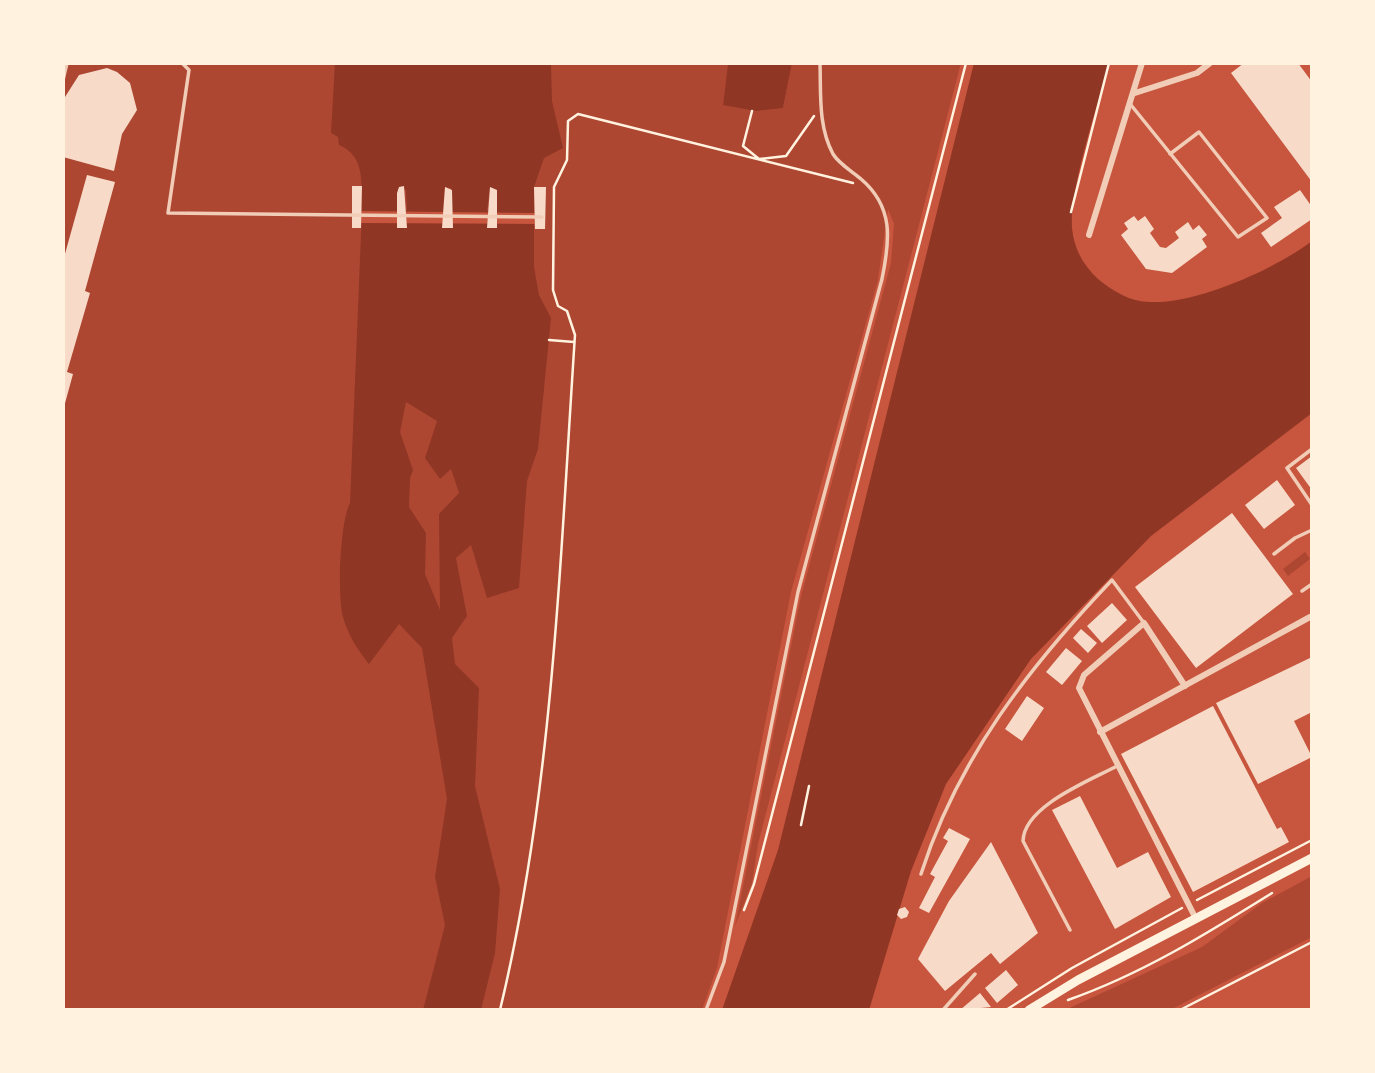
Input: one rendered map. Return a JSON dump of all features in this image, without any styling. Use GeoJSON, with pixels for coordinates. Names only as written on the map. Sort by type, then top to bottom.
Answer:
{"type":"FeatureCollection","features":[{"type":"Feature","properties":{"kind":"main road"},"geometry":{"type":"LineString","coordinates":[[1029,1010],[1078,980],[1312,858]]}},
{"type":"Feature","properties":{"kind":"street"},"geometry":{"type":"LineString","coordinates":[[1089,235],[1135,93],[1142,63]]}},
{"type":"Feature","properties":{"kind":"street"},"geometry":{"type":"LineString","coordinates":[[1135,93],[1197,73],[1210,63]]}},
{"type":"Feature","properties":{"kind":"street"},"geometry":{"type":"LineString","coordinates":[[1100,732],[1311,616]]}},
{"type":"Feature","properties":{"kind":"street"},"geometry":{"type":"LineString","coordinates":[[1185,685],[1144,623],[1081,680],[1082,697],[1196,919]]}},
{"type":"Feature","properties":{"kind":"lane"},"geometry":{"type":"LineString","coordinates":[[63,80],[67,63]]}},
{"type":"Feature","properties":{"kind":"lane"},"geometry":{"type":"LineString","coordinates":[[183,63],[188,70],[168,213],[542,217]]}},
{"type":"Feature","properties":{"kind":"lane"},"geometry":{"type":"LineString","coordinates":[[706,1010],[724,962],[798,592],[883,279],[890,241],[887,212],[872,189],[834,156],[822,127],[820,63]]}},
{"type":"Feature","properties":{"kind":"lane"},"geometry":{"type":"LineString","coordinates":[[1131,105],[1238,237],[1267,218],[1199,132],[1170,153]]}},
{"type":"Feature","properties":{"kind":"lane"},"geometry":{"type":"LineString","coordinates":[[1312,449],[1287,468],[1312,505]]}},
{"type":"Feature","properties":{"kind":"lane"},"geometry":{"type":"LineString","coordinates":[[1274,554],[1294,538],[1312,530]]}},
{"type":"Feature","properties":{"kind":"lane"},"geometry":{"type":"LineString","coordinates":[[921,874],[948,800],[973,754],[1026,677],[1070,624],[1112,580],[1144,623]]}},
{"type":"Feature","properties":{"kind":"lane"},"geometry":{"type":"LineString","coordinates":[[1302,591],[1312,584]]}},
{"type":"Feature","properties":{"kind":"lane"},"geometry":{"type":"LineString","coordinates":[[1070,930],[1023,841],[1024,831],[1038,812],[1117,766]]}},
{"type":"Feature","properties":{"kind":"lane"},"geometry":{"type":"LineString","coordinates":[[943,1010],[975,974]]}},
{"type":"Feature","properties":{"kind":"path"},"geometry":{"type":"LineString","coordinates":[[744,910],[754,884],[966,63]]}},
{"type":"Feature","properties":{"kind":"path"},"geometry":{"type":"LineString","coordinates":[[1071,212],[1109,63]]}},
{"type":"Feature","properties":{"kind":"path"},"geometry":{"type":"LineString","coordinates":[[752,111],[744,146],[759,159],[786,156],[821,105]]}},
{"type":"Feature","properties":{"kind":"path"},"geometry":{"type":"LineString","coordinates":[[500,1010],[528,866],[566,504],[574,342],[567,311],[558,306],[553,290],[554,187],[567,160],[568,121],[579,114],[872,189]]}},
{"type":"Feature","properties":{"kind":"path"},"geometry":{"type":"LineString","coordinates":[[549,340],[574,342]]}},
{"type":"Feature","properties":{"kind":"path"},"geometry":{"type":"LineString","coordinates":[[801,825],[809,786]]}},
{"type":"Feature","properties":{"kind":"path"},"geometry":{"type":"LineString","coordinates":[[1006,1010],[1072,968],[1312,840]]}},
{"type":"Feature","properties":{"kind":"path"},"geometry":{"type":"LineString","coordinates":[[1061,1003],[1117,982],[1204,936],[1275,891]]}},
{"type":"Feature","properties":{"kind":"path"},"geometry":{"type":"LineString","coordinates":[[1180,1010],[1312,943]]}},
{"type":"Feature","properties":{"kind":"shaded area"},"geometry":{"type":"Polygon","coordinates":[[[63,63],[728,63],[723,105],[783,108],[792,63],[961,63],[758,844],[752,883],[735,926],[801,596],[891,263],[894,224],[888,209],[878,280],[791,592],[717,968],[702,1010],[63,1010],[63,63]]]}},
{"type":"Feature","properties":{"kind":"shaded area"},"geometry":{"type":"Polygon","coordinates":[[[335,63],[551,63],[552,101],[563,148],[544,158],[534,187],[534,267],[539,295],[551,318],[538,449],[527,481],[519,588],[487,598],[471,545],[456,558],[467,616],[452,638],[455,664],[479,688],[475,786],[500,889],[495,953],[481,1010],[423,1010],[445,925],[435,877],[447,799],[422,648],[399,624],[369,664],[350,636],[341,607],[342,542],[350,503],[362,191],[360,172],[354,156],[339,145],[338,137],[331,133],[335,63]],[[399,187],[397,210],[407,211],[406,190],[399,187]],[[445,187],[443,211],[452,211],[451,188],[445,187]],[[490,187],[487,211],[497,212],[497,190],[490,187]],[[406,402],[400,432],[413,470],[410,478],[409,507],[426,533],[425,574],[440,610],[439,514],[459,493],[451,469],[440,479],[425,458],[437,421],[406,402]]]}},
{"type":"Feature","properties":{"kind":"shaded area"},"geometry":{"type":"Polygon","coordinates":[[[728,63],[792,63],[783,108],[756,111],[723,105],[728,63]]]}},
{"type":"Feature","properties":{"kind":"shaded area"},"geometry":{"type":"Polygon","coordinates":[[[974,63],[1109,63],[1079,170],[1072,228],[1077,250],[1088,268],[1098,279],[1122,295],[1150,302],[1169,301],[1212,291],[1278,263],[1312,241],[1312,413],[1151,536],[1031,659],[946,784],[911,871],[869,1010],[722,1010],[778,850],[974,63]]]}},
{"type":"Feature","properties":{"kind":"shaded area"},"geometry":{"type":"Polygon","coordinates":[[[1305,552],[1310,559],[1288,576],[1283,569],[1305,552]]]}},
{"type":"Feature","properties":{"kind":"shaded area"},"geometry":{"type":"Polygon","coordinates":[[[1312,876],[1312,937],[1170,1010],[1065,1010],[1202,947],[1262,903],[1312,876]]]}},
{"type":"Feature","properties":{"kind":"pier"},"geometry":{"type":"Polygon","coordinates":[[[358,211],[536,213],[536,224],[358,223],[358,211]]]}},
{"type":"Feature","properties":{"kind":"building"},"geometry":{"type":"Polygon","coordinates":[[[1244,63],[1298,63],[1312,82],[1312,182],[1231,73],[1244,63]]]}},
{"type":"Feature","properties":{"kind":"building"},"geometry":{"type":"Polygon","coordinates":[[[107,68],[117,72],[130,83],[137,110],[122,134],[114,171],[63,157],[65,97],[79,75],[107,68]]]}},
{"type":"Feature","properties":{"kind":"building"},"geometry":{"type":"Polygon","coordinates":[[[87,175],[115,182],[85,291],[90,293],[67,372],[73,374],[64,407],[63,261],[87,175]]]}},
{"type":"Feature","properties":{"kind":"building"},"geometry":{"type":"Polygon","coordinates":[[[352,186],[362,186],[361,228],[352,228],[352,186]]]}},
{"type":"Feature","properties":{"kind":"building"},"geometry":{"type":"Polygon","coordinates":[[[404,186],[407,228],[397,228],[397,193],[399,187],[404,186]]]}},
{"type":"Feature","properties":{"kind":"building"},"geometry":{"type":"Polygon","coordinates":[[[445,187],[452,190],[453,228],[442,228],[445,187]]]}},
{"type":"Feature","properties":{"kind":"building"},"geometry":{"type":"Polygon","coordinates":[[[490,187],[497,190],[497,228],[487,228],[490,187]]]}},
{"type":"Feature","properties":{"kind":"building"},"geometry":{"type":"Polygon","coordinates":[[[534,187],[546,187],[545,229],[535,229],[534,187]]]}},
{"type":"Feature","properties":{"kind":"building"},"geometry":{"type":"Polygon","coordinates":[[[1300,190],[1312,207],[1312,219],[1271,247],[1261,233],[1282,218],[1274,207],[1300,190]]]}},
{"type":"Feature","properties":{"kind":"building"},"geometry":{"type":"Polygon","coordinates":[[[1134,216],[1138,221],[1145,216],[1154,229],[1150,233],[1160,247],[1166,248],[1179,238],[1175,232],[1188,222],[1193,230],[1199,225],[1207,235],[1202,239],[1207,247],[1172,273],[1146,269],[1121,235],[1128,229],[1124,223],[1134,216]]]}},
{"type":"Feature","properties":{"kind":"building"},"geometry":{"type":"Polygon","coordinates":[[[1312,456],[1312,490],[1296,468],[1312,456]]]}},
{"type":"Feature","properties":{"kind":"building"},"geometry":{"type":"Polygon","coordinates":[[[1277,480],[1295,505],[1264,529],[1245,505],[1277,480]]]}},
{"type":"Feature","properties":{"kind":"building"},"geometry":{"type":"Polygon","coordinates":[[[1232,513],[1293,594],[1196,668],[1135,587],[1232,513]]]}},
{"type":"Feature","properties":{"kind":"building"},"geometry":{"type":"Polygon","coordinates":[[[1112,603],[1127,620],[1102,643],[1087,626],[1112,603]]]}},
{"type":"Feature","properties":{"kind":"building"},"geometry":{"type":"Polygon","coordinates":[[[1081,629],[1097,643],[1088,653],[1073,638],[1081,629]]]}},
{"type":"Feature","properties":{"kind":"building"},"geometry":{"type":"Polygon","coordinates":[[[1066,648],[1082,661],[1062,685],[1046,672],[1066,648]]]}},
{"type":"Feature","properties":{"kind":"building"},"geometry":{"type":"Polygon","coordinates":[[[1312,657],[1312,712],[1294,721],[1312,757],[1258,784],[1216,703],[1312,657]]]}},
{"type":"Feature","properties":{"kind":"building"},"geometry":{"type":"Polygon","coordinates":[[[1027,696],[1044,708],[1022,741],[1005,729],[1027,696]]]}},
{"type":"Feature","properties":{"kind":"building"},"geometry":{"type":"Polygon","coordinates":[[[1213,706],[1277,829],[1281,827],[1289,842],[1193,892],[1121,754],[1213,706]]]}},
{"type":"Feature","properties":{"kind":"building"},"geometry":{"type":"Polygon","coordinates":[[[1080,796],[1117,868],[1148,852],[1171,897],[1115,929],[1052,810],[1080,796]]]}},
{"type":"Feature","properties":{"kind":"building"},"geometry":{"type":"Polygon","coordinates":[[[949,828],[970,839],[929,913],[919,908],[935,877],[930,874],[948,841],[943,838],[949,828]]]}},
{"type":"Feature","properties":{"kind":"building"},"geometry":{"type":"Polygon","coordinates":[[[991,842],[1038,933],[1000,964],[991,953],[945,991],[918,959],[949,901],[991,842]]]}},
{"type":"Feature","properties":{"kind":"building"},"geometry":{"type":"Polygon","coordinates":[[[905,907],[909,912],[907,917],[901,919],[897,915],[899,909],[905,907]]]}},
{"type":"Feature","properties":{"kind":"building"},"geometry":{"type":"Polygon","coordinates":[[[1006,970],[1018,985],[997,1003],[985,988],[1006,970]]]}},
{"type":"Feature","properties":{"kind":"building"},"geometry":{"type":"Polygon","coordinates":[[[980,993],[991,1007],[960,1010],[980,993]]]}}]}
